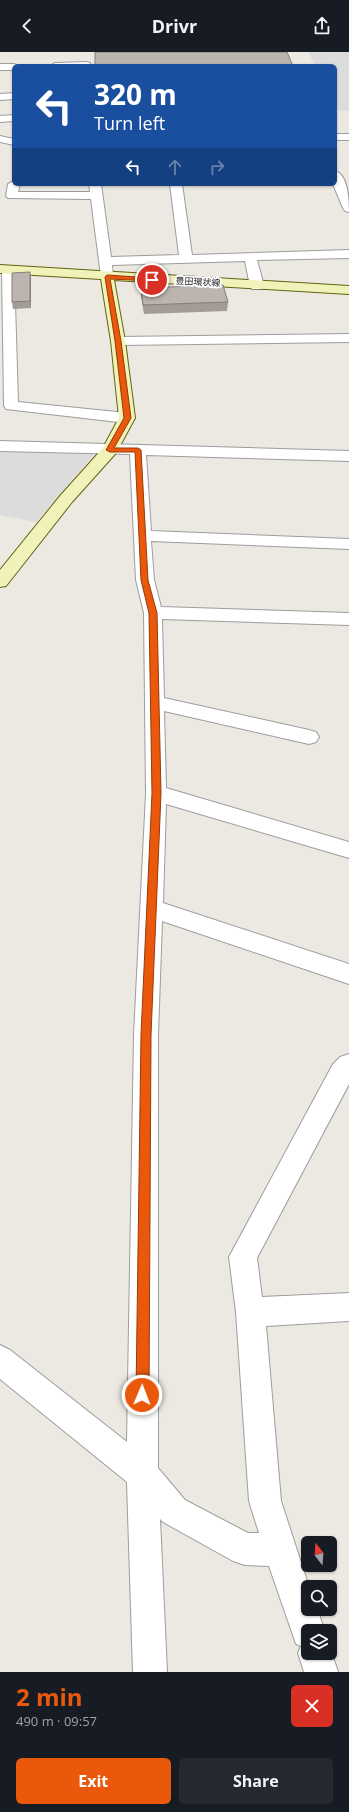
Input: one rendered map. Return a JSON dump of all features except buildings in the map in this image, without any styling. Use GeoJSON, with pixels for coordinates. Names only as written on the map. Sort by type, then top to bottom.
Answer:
{"type":"FeatureCollection","features":[{"type":"Feature","properties":{"kind":"street"},"geometry":{"type":"LineString","coordinates":[[87,52],[87,64]]}},
{"type":"Feature","properties":{"kind":"street"},"geometry":{"type":"LineString","coordinates":[[0,68],[12,67]]}},
{"type":"Feature","properties":{"kind":"street"},"geometry":{"type":"LineString","coordinates":[[0,97],[12,96]]}},
{"type":"Feature","properties":{"kind":"street"},"geometry":{"type":"LineString","coordinates":[[0,119],[12,118]]}},
{"type":"Feature","properties":{"kind":"street"},"geometry":{"type":"LineString","coordinates":[[337,137],[349,136]]}},
{"type":"Feature","properties":{"kind":"street"},"geometry":{"type":"LineString","coordinates":[[0,139],[12,142]]}},
{"type":"Feature","properties":{"kind":"street"},"geometry":{"type":"LineString","coordinates":[[337,179],[349,208]]}},
{"type":"Feature","properties":{"kind":"street"},"geometry":{"type":"LineString","coordinates":[[0,582],[66,499],[110,450],[128,418],[96,190],[12,196],[14,186]]}},
{"type":"Feature","properties":{"kind":"street"},"geometry":{"type":"LineString","coordinates":[[176,186],[186,258]]}},
{"type":"Feature","properties":{"kind":"street"},"geometry":{"type":"LineString","coordinates":[[105,261],[349,254]]}},
{"type":"Feature","properties":{"kind":"street"},"geometry":{"type":"LineString","coordinates":[[250,257],[257,286]]}},
{"type":"Feature","properties":{"kind":"street"},"geometry":{"type":"LineString","coordinates":[[4,270],[11,406],[128,418]]}},
{"type":"Feature","properties":{"kind":"street","name":"豊田環状線"},"geometry":{"type":"LineString","coordinates":[[4,270],[257,286],[349,290]]}},
{"type":"Feature","properties":{"kind":"street"},"geometry":{"type":"LineString","coordinates":[[118,341],[349,338]]}},
{"type":"Feature","properties":{"kind":"street"},"geometry":{"type":"LineString","coordinates":[[0,446],[349,456]]}},
{"type":"Feature","properties":{"kind":"street"},"geometry":{"type":"LineString","coordinates":[[138,450],[145,580],[153,613],[156,793],[146,1035],[142,1474],[150,1672]]}},
{"type":"Feature","properties":{"kind":"street"},"geometry":{"type":"LineString","coordinates":[[142,536],[349,544]]}},
{"type":"Feature","properties":{"kind":"street"},"geometry":{"type":"LineString","coordinates":[[153,613],[349,619]]}},
{"type":"Feature","properties":{"kind":"street"},"geometry":{"type":"LineString","coordinates":[[154,702],[309,737]]}},
{"type":"Feature","properties":{"kind":"street"},"geometry":{"type":"LineString","coordinates":[[156,793],[349,850]]}},
{"type":"Feature","properties":{"kind":"street"},"geometry":{"type":"LineString","coordinates":[[152,909],[349,974]]}},
{"type":"Feature","properties":{"kind":"street"},"geometry":{"type":"LineString","coordinates":[[305,1624],[265,1501],[250,1312],[243,1257],[342,1072],[349,1065]]}},
{"type":"Feature","properties":{"kind":"street"},"geometry":{"type":"LineString","coordinates":[[250,1312],[349,1307]]}},
{"type":"Feature","properties":{"kind":"street"},"geometry":{"type":"LineString","coordinates":[[0,1360],[142,1474],[174,1511],[245,1549],[280,1550]]}},
{"type":"Feature","properties":{"kind":"street"},"geometry":{"type":"LineString","coordinates":[[317,1660],[321,1672]]}},
{"type":"Feature","properties":{"kind":"shaded area"},"geometry":{"type":"Polygon","coordinates":[[[308,52],[349,52],[349,111],[339,111],[337,107],[337,64],[315,64],[308,52]]]}},
{"type":"Feature","properties":{"kind":"shaded area"},"geometry":{"type":"Polygon","coordinates":[[[0,449],[90,451],[94,454],[36,522],[0,515],[0,449]]]}},
{"type":"Feature","properties":{"kind":"route"},"geometry":{"type":"LineString","coordinates":[[142,1395],[146,1035],[156,793],[153,613],[145,580],[138,450],[110,450],[128,418],[118,341],[107,277],[152,280]]}}]}
